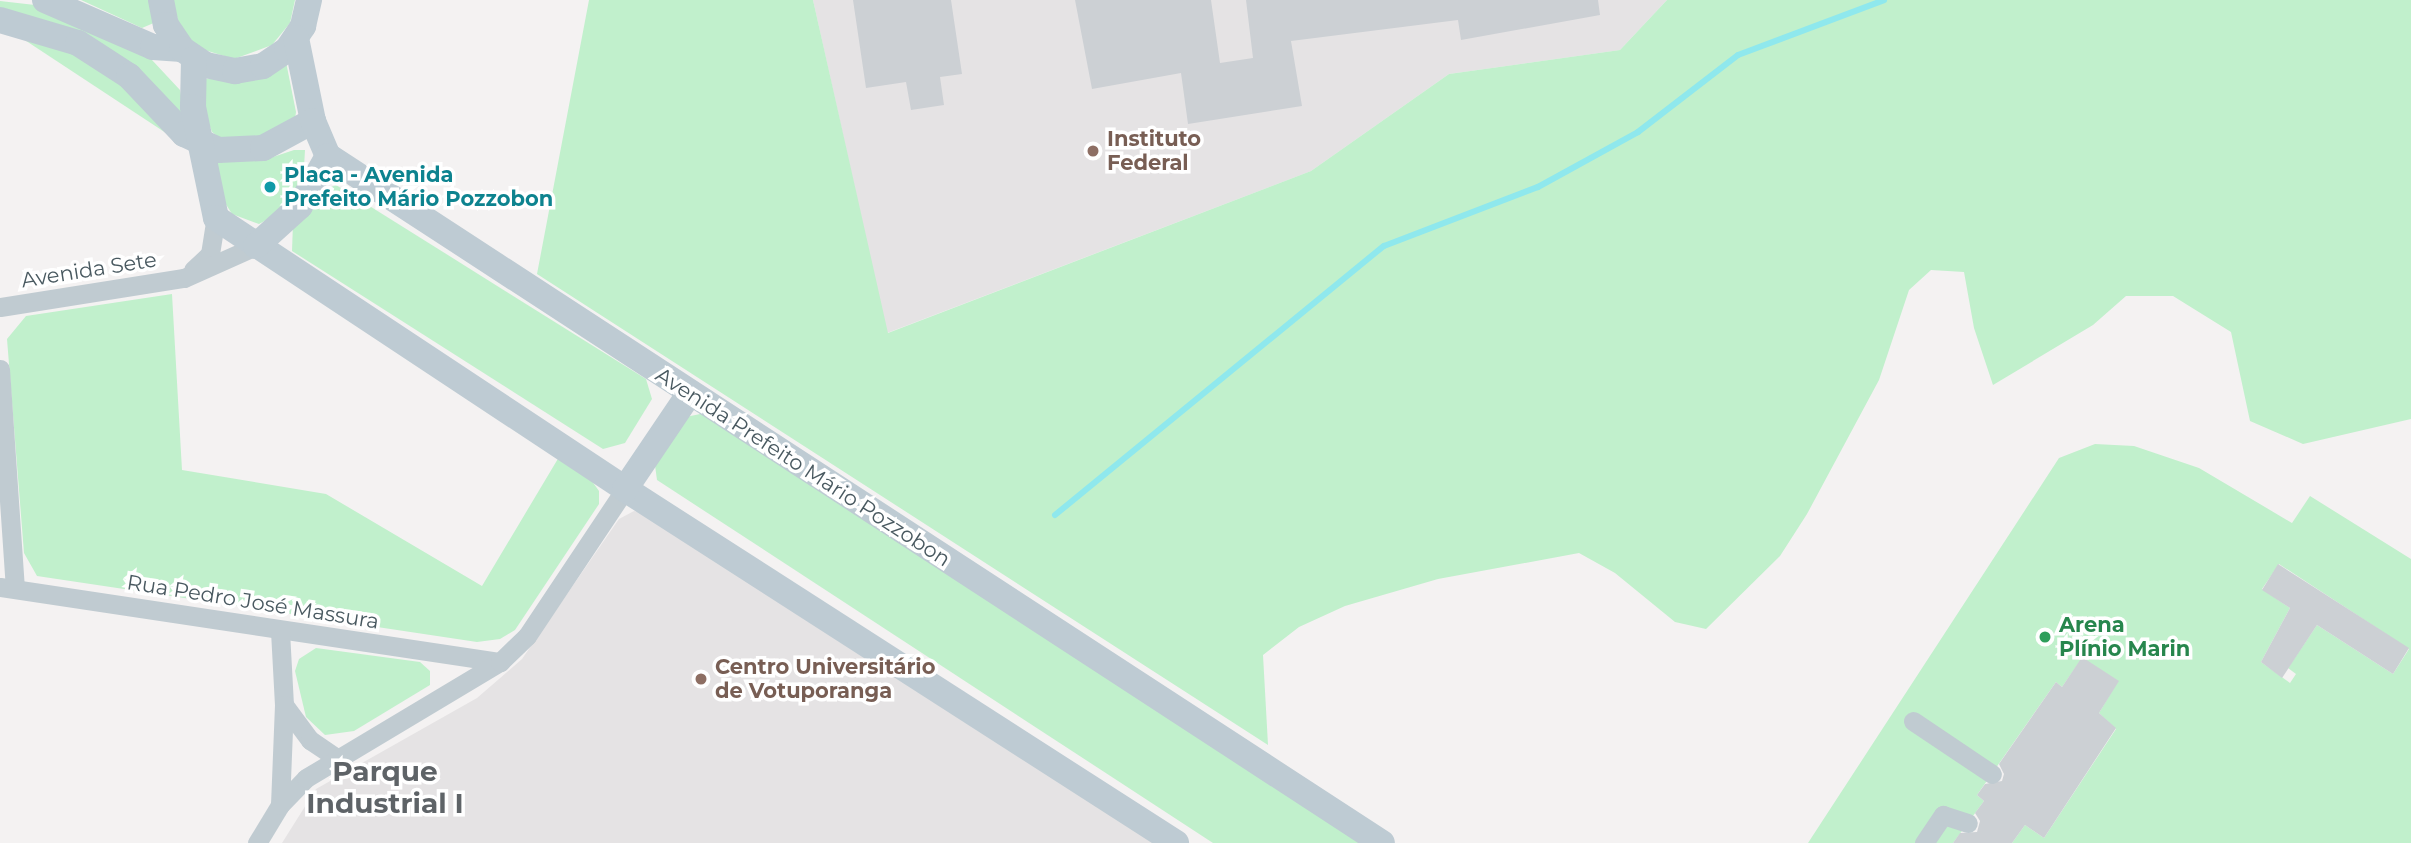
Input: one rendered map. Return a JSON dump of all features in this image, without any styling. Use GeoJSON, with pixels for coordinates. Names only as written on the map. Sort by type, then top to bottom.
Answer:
{"type":"FeatureCollection","features":[{"type":"Feature","properties":{"kind":"street"},"geometry":{"type":"LineString","coordinates":[[45,0],[153,47],[188,54],[220,69],[249,70],[276,59],[296,38],[311,4]]}},
{"type":"Feature","properties":{"kind":"street"},"geometry":{"type":"LineString","coordinates":[[162,0],[166,25],[188,54],[193,107],[216,218],[625,489],[1176,843]]}},
{"type":"Feature","properties":{"kind":"street"},"geometry":{"type":"LineString","coordinates":[[0,20],[78,43],[129,76],[184,134],[219,150],[263,148],[313,121]]}},
{"type":"Feature","properties":{"kind":"street"},"geometry":{"type":"LineString","coordinates":[[256,246],[300,206],[328,156],[313,121],[296,38]]}},
{"type":"Feature","properties":{"kind":"street","name":"Avenida Prefeito Mário Pozzobon"},"geometry":{"type":"LineString","coordinates":[[328,156],[689,394],[1382,843]]}},
{"type":"Feature","properties":{"kind":"street","name":"Avenida Sete"},"geometry":{"type":"LineString","coordinates":[[184,278],[210,254],[216,218]]}},
{"type":"Feature","properties":{"kind":"street","name":"Avenida Sete"},"geometry":{"type":"LineString","coordinates":[[0,307],[184,278],[256,246]]}},
{"type":"Feature","properties":{"kind":"street"},"geometry":{"type":"LineString","coordinates":[[0,369],[7,587]]}},
{"type":"Feature","properties":{"kind":"street"},"geometry":{"type":"LineString","coordinates":[[257,843],[280,805],[306,778],[335,757],[500,662],[527,636],[689,394]]}},
{"type":"Feature","properties":{"kind":"street","name":"Rua Pedro José Massura"},"geometry":{"type":"LineString","coordinates":[[7,587],[280,631],[500,662]]}},
{"type":"Feature","properties":{"kind":"street"},"geometry":{"type":"LineString","coordinates":[[280,631],[284,705],[280,805]]}},
{"type":"Feature","properties":{"kind":"street"},"geometry":{"type":"LineString","coordinates":[[284,705],[310,740],[335,757]]}},
{"type":"Feature","properties":{"kind":"street"},"geometry":{"type":"LineString","coordinates":[[1913,721],[1992,774]]}},
{"type":"Feature","properties":{"kind":"street"},"geometry":{"type":"LineString","coordinates":[[1924,843],[1942,815],[1968,823]]}},
{"type":"Feature","properties":{"kind":"shaded area","name":"Instituto Federal"},"geometry":{"type":"Polygon","coordinates":[[[813,0],[1667,0],[1620,50],[1449,74],[1311,171],[887,333],[813,0]]]}},
{"type":"Feature","properties":{"kind":"shaded area","name":"Centro Universitário de Votuporanga"},"geometry":{"type":"Polygon","coordinates":[[[634,511],[649,514],[1157,843],[282,843],[316,789],[477,698],[522,659],[619,519],[634,511]]]}},
{"type":"Feature","properties":{"kind":"green space"},"geometry":{"type":"Polygon","coordinates":[[[81,0],[151,0],[156,22],[142,28],[81,0]]]}},
{"type":"Feature","properties":{"kind":"green space"},"geometry":{"type":"Polygon","coordinates":[[[172,0],[295,0],[290,23],[272,45],[234,59],[198,48],[181,30],[172,0]]]}},
{"type":"Feature","properties":{"kind":"green space"},"geometry":{"type":"Polygon","coordinates":[[[589,0],[813,0],[888,333],[1311,171],[1449,74],[1620,50],[1667,0],[2411,0],[2411,419],[2303,444],[2250,421],[2231,332],[2173,296],[2126,296],[2093,325],[1993,385],[1974,328],[1964,272],[1931,270],[1909,290],[1879,380],[1807,514],[1780,556],[1706,629],[1675,622],[1615,573],[1579,553],[1438,579],[1345,606],[1299,627],[1263,655],[1268,745],[537,274],[589,0]]]}},
{"type":"Feature","properties":{"kind":"green space"},"geometry":{"type":"Polygon","coordinates":[[[0,1],[35,5],[152,60],[180,90],[185,119],[168,104],[0,13],[0,1]]]}},
{"type":"Feature","properties":{"kind":"green space"},"geometry":{"type":"Polygon","coordinates":[[[8,29],[48,39],[140,96],[169,135],[8,29]]]}},
{"type":"Feature","properties":{"kind":"green space"},"geometry":{"type":"Polygon","coordinates":[[[286,62],[296,112],[294,125],[279,135],[224,141],[212,132],[202,106],[202,80],[286,62]]]}},
{"type":"Feature","properties":{"kind":"green space"},"geometry":{"type":"Polygon","coordinates":[[[294,150],[305,150],[303,185],[281,212],[259,224],[232,214],[222,198],[213,162],[267,159],[294,150]]]}},
{"type":"Feature","properties":{"kind":"green space"},"geometry":{"type":"Polygon","coordinates":[[[336,185],[646,379],[652,399],[625,443],[603,449],[292,251],[293,223],[319,192],[336,185]]]}},
{"type":"Feature","properties":{"kind":"green space"},"geometry":{"type":"Polygon","coordinates":[[[172,294],[182,470],[326,494],[482,586],[559,457],[589,477],[599,491],[599,504],[515,630],[500,639],[477,642],[37,576],[24,553],[7,339],[26,316],[172,294]]]}},
{"type":"Feature","properties":{"kind":"green space"},"geometry":{"type":"Polygon","coordinates":[[[705,413],[1368,843],[1213,843],[657,480],[654,458],[681,418],[705,413]]]}},
{"type":"Feature","properties":{"kind":"green space","name":"Arena Plínio Marin"},"geometry":{"type":"Polygon","coordinates":[[[2095,444],[2134,446],[2199,468],[2292,523],[2310,496],[2411,559],[2411,843],[2012,843],[2025,825],[2044,838],[2116,729],[2099,713],[2118,681],[2082,658],[2062,687],[2056,682],[1977,795],[1984,801],[1953,843],[1808,843],[2059,458],[2095,444]],[[2279,564],[2262,589],[2290,608],[2261,662],[2290,683],[2296,674],[2288,668],[2317,625],[2393,674],[2409,649],[2279,564]]]}},
{"type":"Feature","properties":{"kind":"green space"},"geometry":{"type":"Polygon","coordinates":[[[316,648],[420,662],[430,671],[430,685],[354,731],[325,735],[306,717],[295,671],[299,659],[316,648]]]}},
{"type":"Feature","properties":{"kind":"building"},"geometry":{"type":"Polygon","coordinates":[[[853,0],[951,0],[962,74],[940,77],[944,105],[911,110],[906,82],[866,88],[853,0]]]}},
{"type":"Feature","properties":{"kind":"building"},"geometry":{"type":"Polygon","coordinates":[[[1075,0],[1211,0],[1220,63],[1253,58],[1246,0],[1598,0],[1600,15],[1461,40],[1458,20],[1291,41],[1302,106],[1188,124],[1181,73],[1092,89],[1075,0]]]}},
{"type":"Feature","properties":{"kind":"building"},"geometry":{"type":"Polygon","coordinates":[[[2278,564],[2409,648],[2393,674],[2317,625],[2282,678],[2261,662],[2290,608],[2262,590],[2278,564]]]}},
{"type":"Feature","properties":{"kind":"building"},"geometry":{"type":"Polygon","coordinates":[[[2082,657],[2119,681],[2099,713],[2116,728],[2044,838],[2025,825],[2012,843],[1953,843],[1960,833],[1977,832],[1980,821],[1975,813],[1984,801],[1977,795],[1985,784],[2002,781],[2004,774],[1999,764],[2056,682],[2062,687],[2082,657]]]}},
{"type":"Feature","properties":{"kind":"waterway"},"geometry":{"type":"LineString","coordinates":[[1055,515],[1384,246],[1538,187],[1638,132],[1738,55],[1884,0]]}},
{"type":"Feature","properties":{"kind":"place","name":"Instituto Federal"},"geometry":{"type":"Point","coordinates":[1093,151]}},
{"type":"Feature","properties":{"kind":"place","name":"Placa - Avenida Prefeito Mário Pozzobon"},"geometry":{"type":"Point","coordinates":[270,187]}},
{"type":"Feature","properties":{"kind":"place","name":"Arena Plínio Marin"},"geometry":{"type":"Point","coordinates":[2045,637]}},
{"type":"Feature","properties":{"kind":"place","name":"Centro Universitário de Votuporanga"},"geometry":{"type":"Point","coordinates":[701,679]}},
{"type":"Feature","properties":{"kind":"district","name":"Parque Industrial I"},"geometry":{"type":"Point","coordinates":[385,787]}}]}
